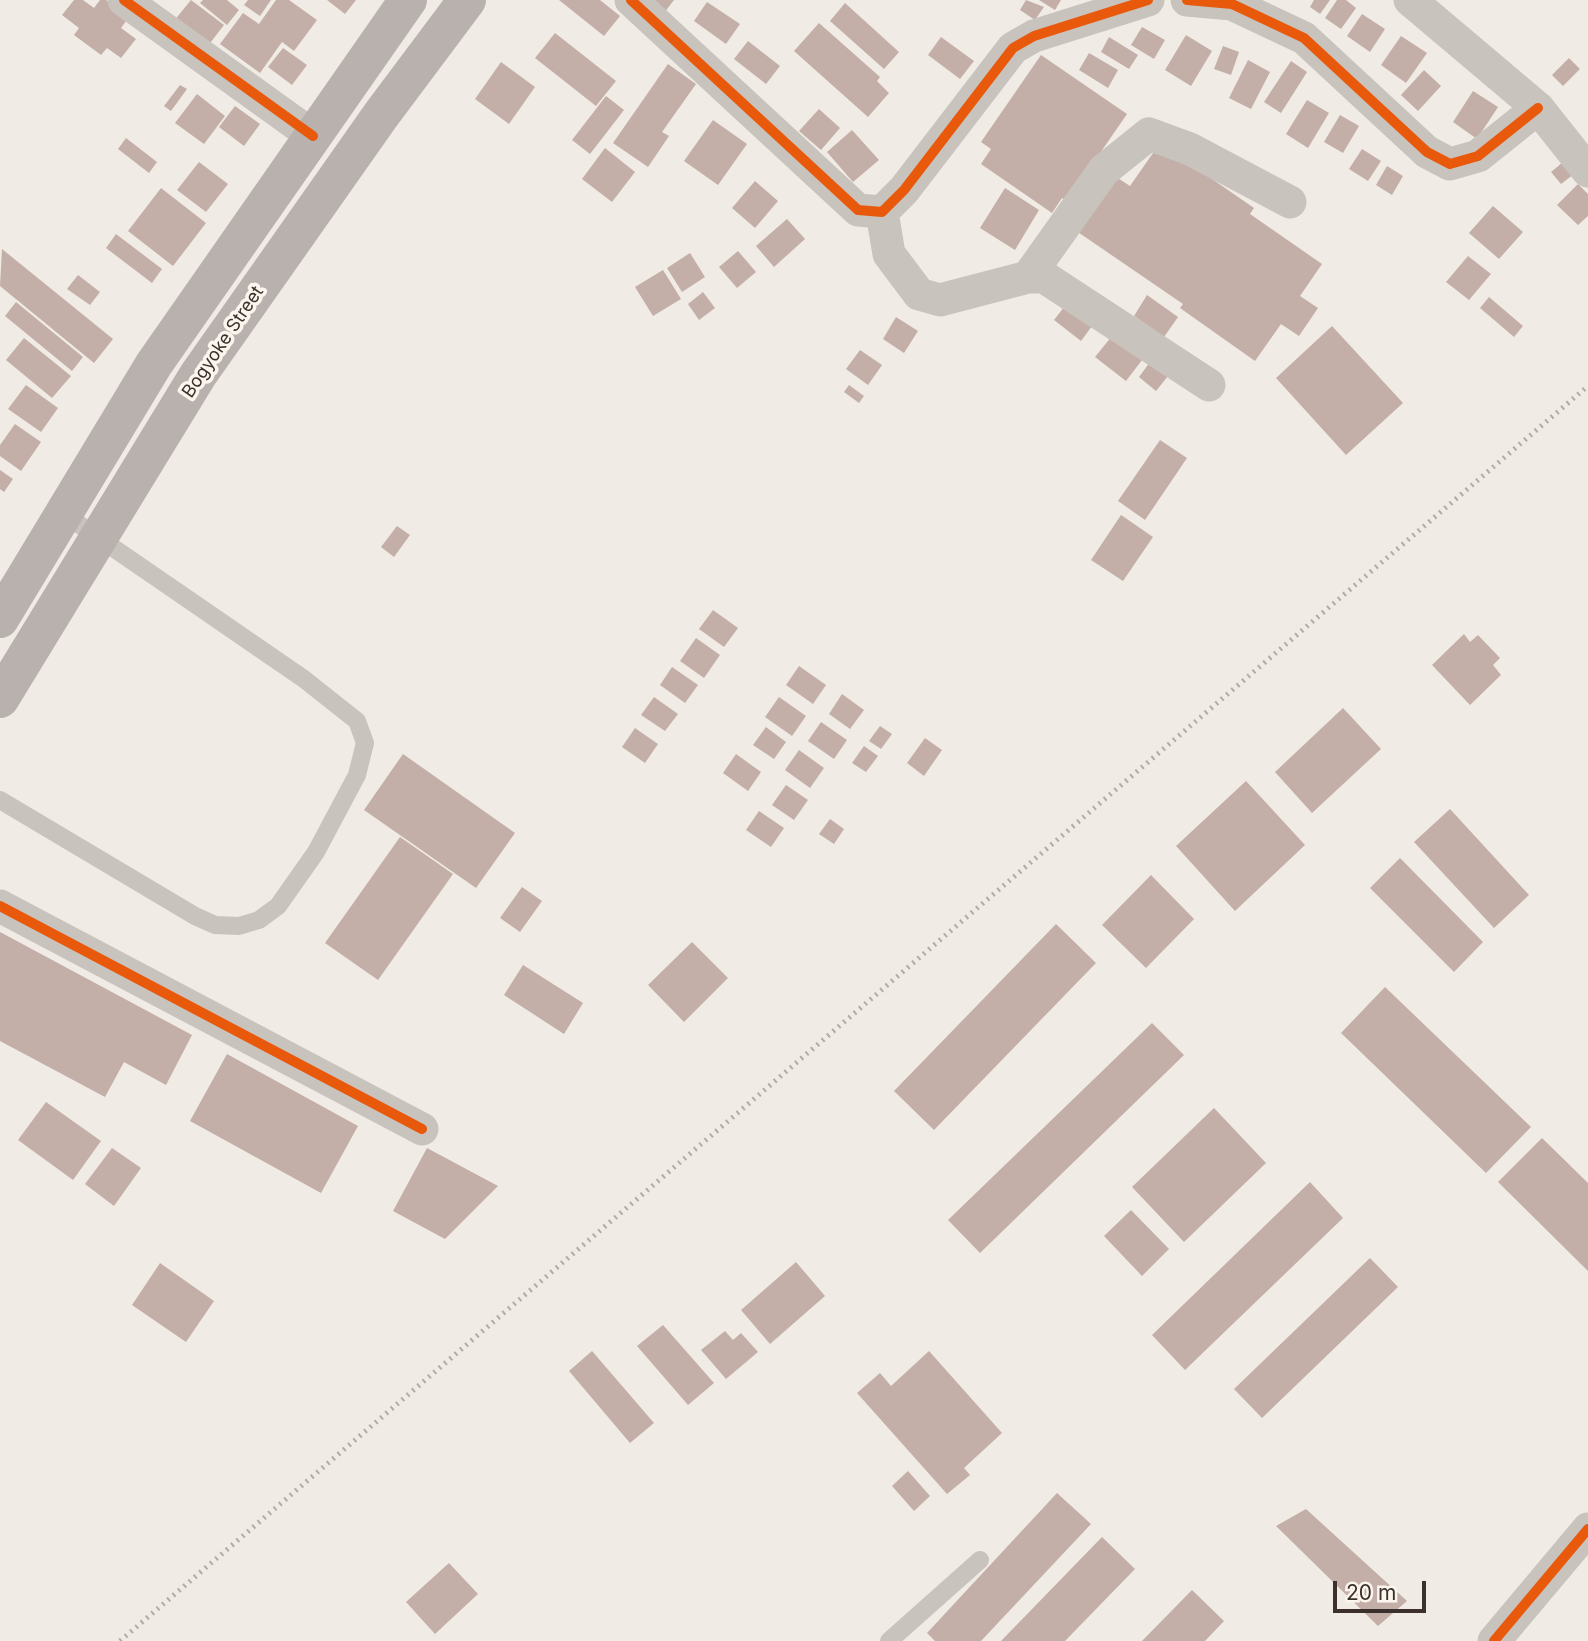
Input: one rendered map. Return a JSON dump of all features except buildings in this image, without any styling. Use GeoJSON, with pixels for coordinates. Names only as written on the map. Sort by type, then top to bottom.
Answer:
{"type":"FeatureCollection","features":[{"type":"Feature","properties":{"kind":"main road"},"geometry":{"type":"LineString","coordinates":[[0,620],[154,364],[408,0]]}},
{"type":"Feature","properties":{"kind":"main road","name":"Bogyoke Street"},"geometry":{"type":"LineString","coordinates":[[0,699],[10,663],[96,537],[198,375],[381,115],[467,0]]}},
{"type":"Feature","properties":{"kind":"street"},"geometry":{"type":"LineString","coordinates":[[124,0],[313,136]]}},
{"type":"Feature","properties":{"kind":"street"},"geometry":{"type":"LineString","coordinates":[[631,0],[858,210],[882,212],[904,190],[1013,48],[1034,36],[1148,0]]}},
{"type":"Feature","properties":{"kind":"street"},"geometry":{"type":"LineString","coordinates":[[1187,0],[1232,4],[1304,38],[1427,152],[1450,164],[1478,156],[1538,108]]}},
{"type":"Feature","properties":{"kind":"street"},"geometry":{"type":"LineString","coordinates":[[1410,0],[1538,108],[1588,171]]}},
{"type":"Feature","properties":{"kind":"street"},"geometry":{"type":"LineString","coordinates":[[1028,277],[1104,170],[1149,134],[1190,149],[1290,202]]}},
{"type":"Feature","properties":{"kind":"street"},"geometry":{"type":"LineString","coordinates":[[882,212],[889,254],[919,294],[940,300],[1028,277],[1044,277],[1209,385]]}},
{"type":"Feature","properties":{"kind":"street"},"geometry":{"type":"LineString","coordinates":[[0,906],[422,1129]]}},
{"type":"Feature","properties":{"kind":"street"},"geometry":{"type":"LineString","coordinates":[[1494,1641],[1588,1529]]}},
{"type":"Feature","properties":{"kind":"lane"},"geometry":{"type":"LineString","coordinates":[[0,800],[195,916],[215,925],[239,926],[259,920],[278,906],[316,852],[358,775],[365,743],[357,721],[304,679],[64,514]]}},
{"type":"Feature","properties":{"kind":"lane"},"geometry":{"type":"LineString","coordinates":[[889,1641],[980,1560]]}},
{"type":"Feature","properties":{"kind":"railway"},"geometry":{"type":"LineString","coordinates":[[120,1641],[1588,386]]}},
{"type":"Feature","properties":{"kind":"cycle path"},"geometry":{"type":"LineString","coordinates":[[124,0],[313,136]]}},
{"type":"Feature","properties":{"kind":"cycle path"},"geometry":{"type":"LineString","coordinates":[[631,0],[858,210],[882,212],[904,190],[1013,48],[1034,36],[1148,0]]}},
{"type":"Feature","properties":{"kind":"cycle path"},"geometry":{"type":"LineString","coordinates":[[1187,0],[1232,4],[1304,38],[1427,152],[1450,164],[1478,156],[1538,108]]}},
{"type":"Feature","properties":{"kind":"cycle path"},"geometry":{"type":"LineString","coordinates":[[0,906],[422,1129]]}},
{"type":"Feature","properties":{"kind":"cycle path"},"geometry":{"type":"LineString","coordinates":[[1494,1641],[1588,1529]]}}]}
